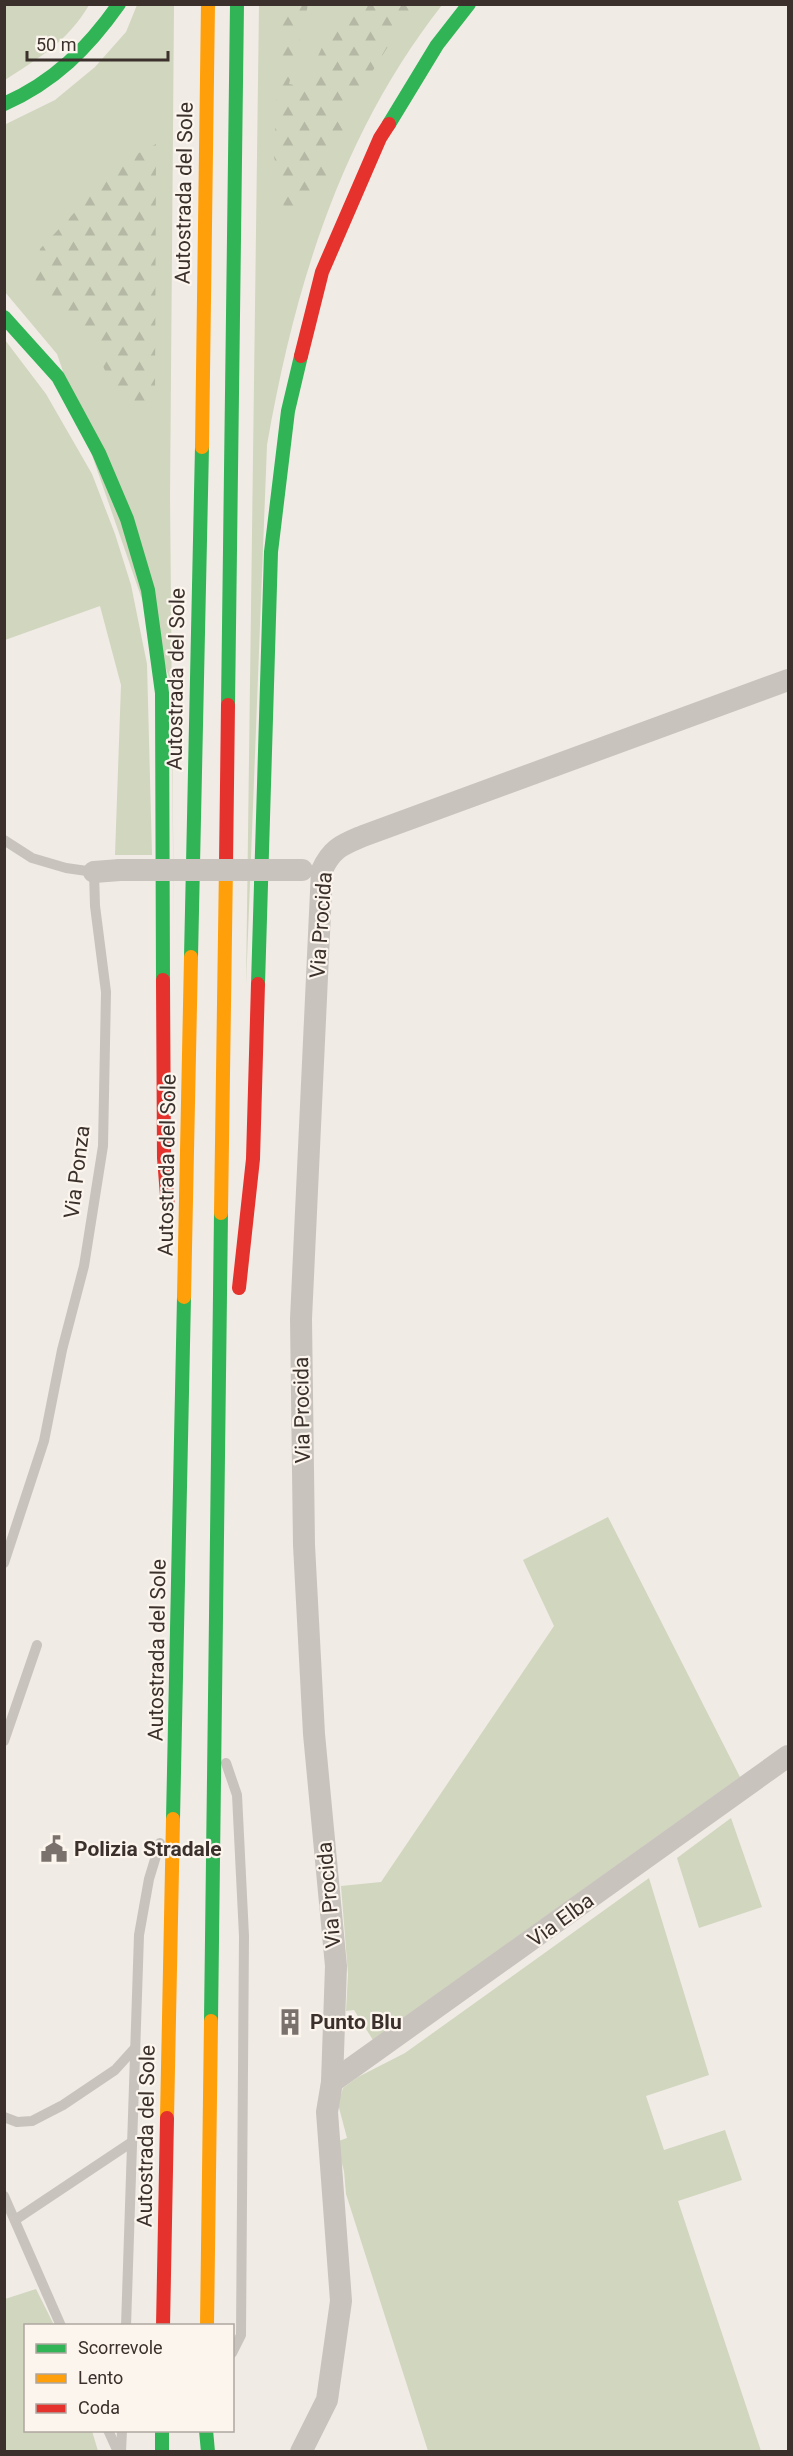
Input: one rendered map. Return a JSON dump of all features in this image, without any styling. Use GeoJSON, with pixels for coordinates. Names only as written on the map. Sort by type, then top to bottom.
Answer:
{"type":"FeatureCollection","features":[{"type":"Feature","properties":{"kind":"highway"},"geometry":{"type":"LineString","coordinates":[[4,104],[62,72],[85,51],[119,4]]}},
{"type":"Feature","properties":{"kind":"highway","name":"Autostrada del Sole"},"geometry":{"type":"LineString","coordinates":[[164,2324],[204,344],[208,4]]}},
{"type":"Feature","properties":{"kind":"highway"},"geometry":{"type":"LineString","coordinates":[[207,2324],[237,4]]}},
{"type":"Feature","properties":{"kind":"highway"},"geometry":{"type":"LineString","coordinates":[[219,1405],[235,1311],[253,1159],[271,552],[288,411],[322,272],[380,138],[436,45],[469,4]]}},
{"type":"Feature","properties":{"kind":"highway"},"geometry":{"type":"LineString","coordinates":[[4,317],[58,377],[99,453],[127,519],[148,590],[162,693],[164,1158],[169,1217]]}},
{"type":"Feature","properties":{"kind":"highway"},"geometry":{"type":"LineString","coordinates":[[171,1252],[183,1406]]}},
{"type":"Feature","properties":{"kind":"highway"},"geometry":{"type":"LineString","coordinates":[[162,2432],[162,2451]]}},
{"type":"Feature","properties":{"kind":"highway"},"geometry":{"type":"LineString","coordinates":[[206,2432],[207,2451]]}},
{"type":"Feature","properties":{"kind":"street","name":"Via Procida"},"geometry":{"type":"LineString","coordinates":[[302,2451],[327,2400],[341,2301],[327,2112],[332,2082],[336,1966],[314,1734],[304,1545],[301,1319],[312,870],[340,845],[789,680]]}},
{"type":"Feature","properties":{"kind":"street"},"geometry":{"type":"LineString","coordinates":[[94,872],[312,870]]}},
{"type":"Feature","properties":{"kind":"street","name":"Via Elba"},"geometry":{"type":"LineString","coordinates":[[332,2082],[789,1756]]}},
{"type":"Feature","properties":{"kind":"lane"},"geometry":{"type":"LineString","coordinates":[[4,840],[32,858],[66,868],[94,872]]}},
{"type":"Feature","properties":{"kind":"lane","name":"Via Ponza"},"geometry":{"type":"LineString","coordinates":[[4,1563],[44,1441],[62,1350],[84,1266],[103,1146],[107,1050],[106,992],[95,906],[94,872]]}},
{"type":"Feature","properties":{"kind":"lane"},"geometry":{"type":"LineString","coordinates":[[4,1741],[37,1645]]}},
{"type":"Feature","properties":{"kind":"lane"},"geometry":{"type":"LineString","coordinates":[[214,1730],[237,1795],[244,1936],[242,2335],[234,2349]]}},
{"type":"Feature","properties":{"kind":"lane"},"geometry":{"type":"LineString","coordinates":[[126,2324],[139,1935],[149,1880],[174,1804]]}},
{"type":"Feature","properties":{"kind":"lane"},"geometry":{"type":"LineString","coordinates":[[4,2116],[17,2122],[32,2121],[63,2105],[115,2070],[134,2049]]}},
{"type":"Feature","properties":{"kind":"lane"},"geometry":{"type":"LineString","coordinates":[[15,2220],[132,2142]]}},
{"type":"Feature","properties":{"kind":"lane"},"geometry":{"type":"LineString","coordinates":[[4,2196],[61,2324]]}},
{"type":"Feature","properties":{"kind":"lane"},"geometry":{"type":"LineString","coordinates":[[109,2432],[120,2451]]}},
{"type":"Feature","properties":{"kind":"lane"},"geometry":{"type":"LineString","coordinates":[[120,2451],[122,2432]]}},
{"type":"Feature","properties":{"kind":"green space"},"geometry":{"type":"Polygon","coordinates":[[[4,5],[89,5],[81,18],[62,39],[5,80],[4,5]]]}},
{"type":"Feature","properties":{"kind":"green space"},"geometry":{"type":"Polygon","coordinates":[[[137,5],[174,5],[170,496],[174,931],[171,683],[57,354],[5,292],[4,125],[55,100],[95,67],[126,32],[137,5]]]}},
{"type":"Feature","properties":{"kind":"green space"},"geometry":{"type":"Polygon","coordinates":[[[259,5],[442,5],[407,54],[376,106],[350,159],[327,213],[308,269],[278,385],[267,445],[246,986],[259,5]]]}},
{"type":"Feature","properties":{"kind":"green space"},"geometry":{"type":"Polygon","coordinates":[[[278,5],[308,5],[289,84],[304,87],[328,34],[353,5],[414,5],[355,99],[314,207],[285,213],[274,156],[279,49],[278,5]]]}},
{"type":"Feature","properties":{"kind":"green space"},"geometry":{"type":"Polygon","coordinates":[[[156,144],[155,398],[135,412],[118,402],[96,349],[49,308],[35,284],[40,249],[74,213],[95,176],[156,144]]]}},
{"type":"Feature","properties":{"kind":"green space"},"geometry":{"type":"Polygon","coordinates":[[[5,340],[46,394],[92,474],[115,534],[131,585],[147,664],[152,855],[115,855],[121,685],[100,606],[5,640],[5,340]]]}},
{"type":"Feature","properties":{"kind":"green space"},"geometry":{"type":"Polygon","coordinates":[[[608,1517],[740,1777],[373,2040],[354,2010],[346,2011],[348,1974],[341,1886],[381,1882],[554,1626],[523,1560],[608,1517]]]}},
{"type":"Feature","properties":{"kind":"green space"},"geometry":{"type":"Polygon","coordinates":[[[731,1818],[762,1907],[699,1928],[677,1858],[731,1818]]]}},
{"type":"Feature","properties":{"kind":"green space"},"geometry":{"type":"Polygon","coordinates":[[[649,1878],[709,2075],[646,2096],[664,2150],[725,2130],[742,2180],[678,2201],[761,2451],[428,2451],[346,2194],[344,2171],[336,2142],[347,2138],[338,2104],[343,2088],[358,2077],[405,2053],[649,1878]]]}},
{"type":"Feature","properties":{"kind":"green space"},"geometry":{"type":"Polygon","coordinates":[[[36,2289],[54,2324],[24,2324],[24,2432],[92,2432],[98,2451],[5,2451],[5,2299],[36,2289]]]}},
{"type":"Feature","properties":{"kind":"traffic: fast"},"geometry":{"type":"LineString","coordinates":[[4,104],[39,85],[69,62],[95,35],[119,4]]}},
{"type":"Feature","properties":{"kind":"traffic: fast"},"geometry":{"type":"LineString","coordinates":[[228,705],[237,4]]}},
{"type":"Feature","properties":{"kind":"traffic: fast"},"geometry":{"type":"LineString","coordinates":[[389,124],[437,45],[469,4]]}},
{"type":"Feature","properties":{"kind":"traffic: fast"},"geometry":{"type":"LineString","coordinates":[[4,317],[58,377],[99,453],[127,519],[148,590],[162,693],[163,980]]}},
{"type":"Feature","properties":{"kind":"traffic: fast"},"geometry":{"type":"LineString","coordinates":[[258,984],[271,552],[288,411],[301,356]]}},
{"type":"Feature","properties":{"kind":"traffic: fast"},"geometry":{"type":"LineString","coordinates":[[191,957],[202,447]]}},
{"type":"Feature","properties":{"kind":"traffic: fast"},"geometry":{"type":"LineString","coordinates":[[211,2021],[221,1213]]}},
{"type":"Feature","properties":{"kind":"traffic: fast"},"geometry":{"type":"LineString","coordinates":[[173,1819],[184,1297]]}},
{"type":"Feature","properties":{"kind":"traffic: fast"},"geometry":{"type":"LineString","coordinates":[[162,2432],[162,2452]]}},
{"type":"Feature","properties":{"kind":"traffic: fast"},"geometry":{"type":"LineString","coordinates":[[206,2432],[208,2452]]}},
{"type":"Feature","properties":{"kind":"traffic: slow"},"geometry":{"type":"LineString","coordinates":[[202,447],[208,4]]}},
{"type":"Feature","properties":{"kind":"traffic: slow"},"geometry":{"type":"LineString","coordinates":[[221,1213],[226,865]]}},
{"type":"Feature","properties":{"kind":"traffic: slow"},"geometry":{"type":"LineString","coordinates":[[184,1297],[191,957]]}},
{"type":"Feature","properties":{"kind":"traffic: slow"},"geometry":{"type":"LineString","coordinates":[[167,2118],[173,1819]]}},
{"type":"Feature","properties":{"kind":"traffic: slow"},"geometry":{"type":"LineString","coordinates":[[207,2324],[211,2021]]}},
{"type":"Feature","properties":{"kind":"traffic: jam"},"geometry":{"type":"LineString","coordinates":[[301,356],[322,272],[380,138],[389,124]]}},
{"type":"Feature","properties":{"kind":"traffic: jam"},"geometry":{"type":"LineString","coordinates":[[226,865],[228,705]]}},
{"type":"Feature","properties":{"kind":"traffic: jam"},"geometry":{"type":"LineString","coordinates":[[163,980],[164,1158],[168,1208]]}},
{"type":"Feature","properties":{"kind":"traffic: jam"},"geometry":{"type":"LineString","coordinates":[[239,1288],[253,1159],[258,984]]}},
{"type":"Feature","properties":{"kind":"traffic: jam"},"geometry":{"type":"LineString","coordinates":[[163,2324],[167,2118]]}},
{"type":"Feature","properties":{"kind":"place","name":"Polizia Stradale"},"geometry":{"type":"Point","coordinates":[54,1849]}},
{"type":"Feature","properties":{"kind":"place","name":"Punto Blu"},"geometry":{"type":"Point","coordinates":[290,2022]}}]}
